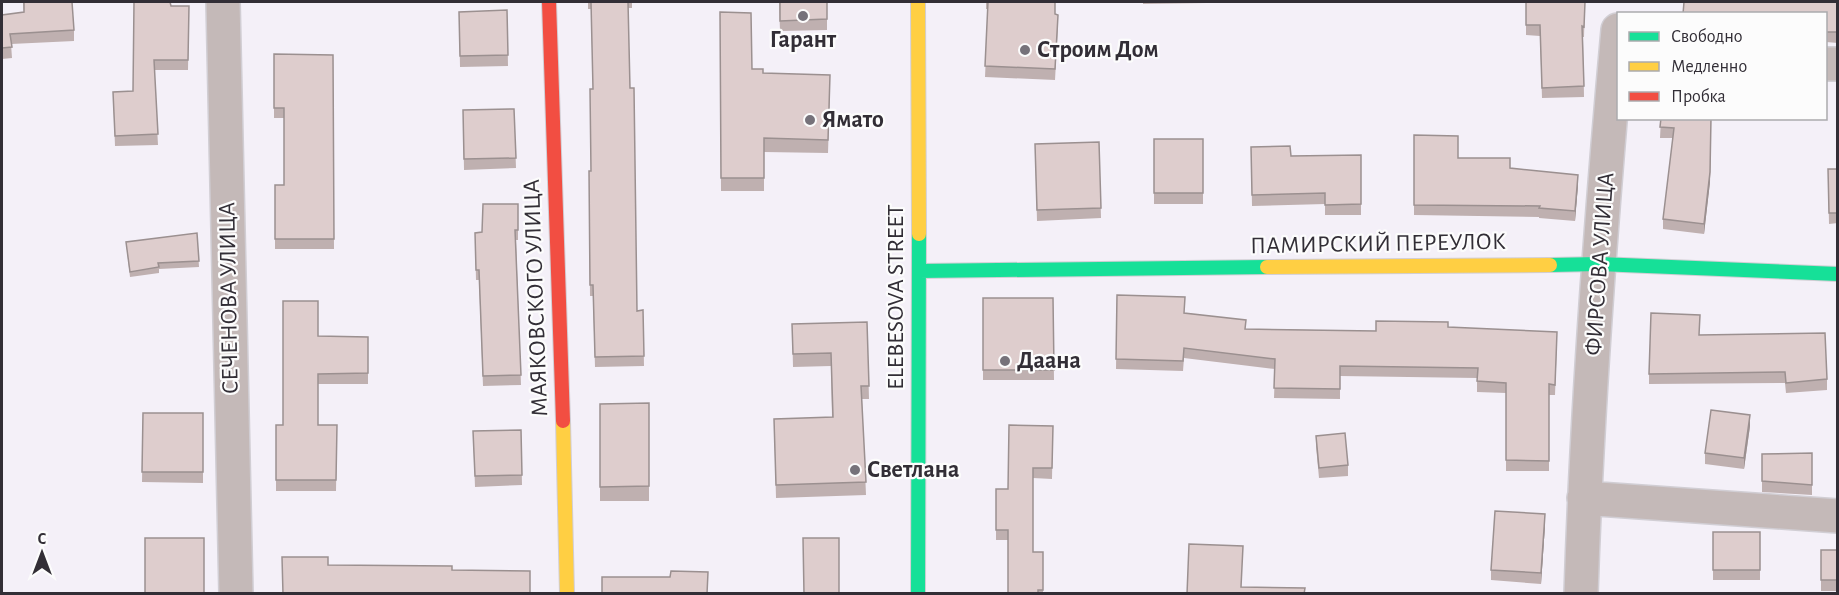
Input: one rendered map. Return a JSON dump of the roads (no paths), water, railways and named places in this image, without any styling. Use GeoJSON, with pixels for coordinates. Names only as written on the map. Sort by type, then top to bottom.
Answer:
{"type":"FeatureCollection","features":[{"type":"Feature","properties":{"kind":"street","name":"СЕЧЕНОВА УЛИЦА"},"geometry":{"type":"LineString","coordinates":[[223,2],[236,594]]}},
{"type":"Feature","properties":{"kind":"street","name":"МАЯКОВСКОГО УЛИЦА"},"geometry":{"type":"LineString","coordinates":[[549,2],[567,594]]}},
{"type":"Feature","properties":{"kind":"street","name":"ELEBESOVA STREET"},"geometry":{"type":"LineString","coordinates":[[918,2],[918,594]]}},
{"type":"Feature","properties":{"kind":"street","name":"ФИРСОВА УЛИЦА"},"geometry":{"type":"LineString","coordinates":[[1581,594],[1584,498],[1599,264],[1617,57]]}},
{"type":"Feature","properties":{"kind":"street","name":"ПАМИРСКИЙ ПЕРЕУЛОК"},"geometry":{"type":"LineString","coordinates":[[919,271],[1599,264],[1838,274]]}},
{"type":"Feature","properties":{"kind":"street"},"geometry":{"type":"LineString","coordinates":[[1584,498],[1838,516]]}},
{"type":"Feature","properties":{"kind":"place","name":"Гарант"},"geometry":{"type":"Point","coordinates":[803,16]}},
{"type":"Feature","properties":{"kind":"place","name":"Строим Дом"},"geometry":{"type":"Point","coordinates":[1025,50]}},
{"type":"Feature","properties":{"kind":"place","name":"Ямато"},"geometry":{"type":"Point","coordinates":[810,120]}},
{"type":"Feature","properties":{"kind":"place","name":"Даана"},"geometry":{"type":"Point","coordinates":[1005,361]}},
{"type":"Feature","properties":{"kind":"place","name":"Светлана"},"geometry":{"type":"Point","coordinates":[855,470]}}]}
